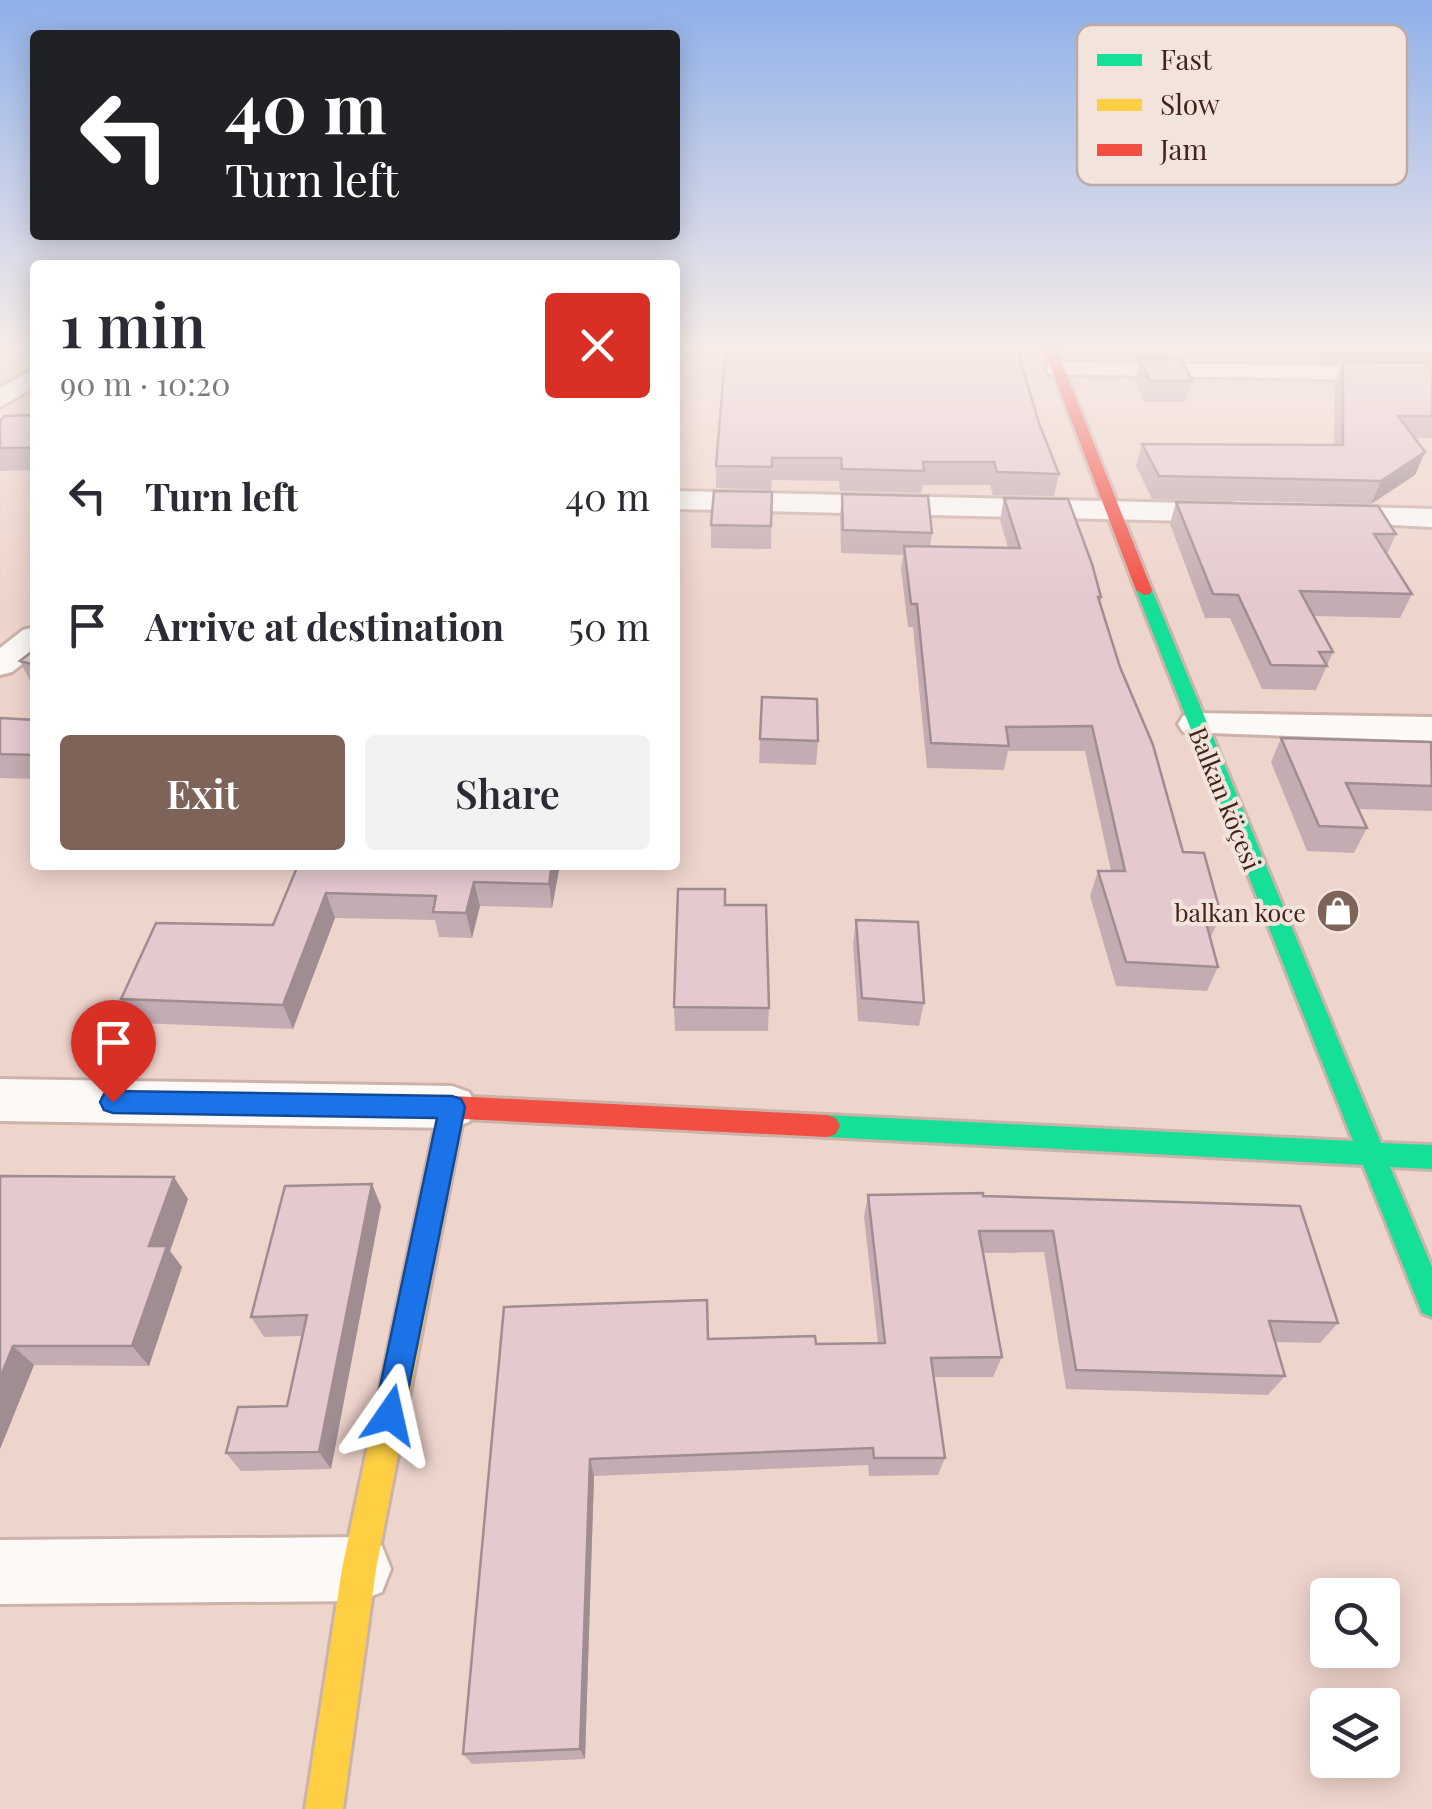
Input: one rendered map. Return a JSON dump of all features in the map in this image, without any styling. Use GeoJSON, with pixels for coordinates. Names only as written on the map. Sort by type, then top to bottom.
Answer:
{"type":"FeatureCollection","features":[{"type":"Feature","properties":{"kind":"street","name":"Balkan köçesi"},"geometry":{"type":"LineString","coordinates":[[1082,430],[1196,724],[1432,1303]]}},
{"type":"Feature","properties":{"kind":"street"},"geometry":{"type":"LineString","coordinates":[[680,500],[1262,514]]}},
{"type":"Feature","properties":{"kind":"street"},"geometry":{"type":"LineString","coordinates":[[1300,515],[1432,518]]}},
{"type":"Feature","properties":{"kind":"street"},"geometry":{"type":"LineString","coordinates":[[0,665],[30,641]]}},
{"type":"Feature","properties":{"kind":"street"},"geometry":{"type":"LineString","coordinates":[[1196,724],[1432,729]]}},
{"type":"Feature","properties":{"kind":"street"},"geometry":{"type":"LineString","coordinates":[[0,1100],[452,1107],[1432,1158]]}},
{"type":"Feature","properties":{"kind":"street"},"geometry":{"type":"LineString","coordinates":[[324,1809],[359,1569],[452,1107]]}},
{"type":"Feature","properties":{"kind":"street"},"geometry":{"type":"LineString","coordinates":[[0,1572],[359,1569]]}},
{"type":"Feature","properties":{"kind":"building"},"geometry":{"type":"Polygon","coordinates":[[[0,430],[30,430],[30,448],[0,448],[0,430]]]}},
{"type":"Feature","properties":{"kind":"building"},"geometry":{"type":"Polygon","coordinates":[[[719,430],[1042,430],[1059,474],[997,472],[994,462],[923,462],[924,471],[842,469],[841,458],[772,458],[772,467],[716,466],[719,430]]]}},
{"type":"Feature","properties":{"kind":"building"},"geometry":{"type":"Polygon","coordinates":[[[1343,430],[1409,430],[1425,452],[1381,481],[1159,476],[1142,444],[1343,445],[1343,430]]]}},
{"type":"Feature","properties":{"kind":"building"},"geometry":{"type":"Polygon","coordinates":[[[714,491],[772,492],[771,526],[711,525],[714,491]]]}},
{"type":"Feature","properties":{"kind":"building"},"geometry":{"type":"Polygon","coordinates":[[[842,494],[928,496],[932,533],[843,530],[842,494]]]}},
{"type":"Feature","properties":{"kind":"building"},"geometry":{"type":"Polygon","coordinates":[[[1004,498],[1068,499],[1092,564],[1120,667],[1153,745],[1183,852],[1204,853],[1221,915],[1204,915],[1218,967],[1126,962],[1098,871],[1125,871],[1092,726],[1006,727],[1009,746],[931,743],[917,604],[911,604],[904,546],[1020,548],[1004,498]]]}},
{"type":"Feature","properties":{"kind":"building"},"geometry":{"type":"Polygon","coordinates":[[[1176,502],[1378,506],[1396,534],[1374,534],[1412,594],[1300,591],[1333,652],[1319,652],[1327,666],[1271,665],[1238,595],[1213,594],[1176,502]]]}},
{"type":"Feature","properties":{"kind":"building"},"geometry":{"type":"Polygon","coordinates":[[[762,697],[817,699],[818,741],[760,739],[762,697]]]}},
{"type":"Feature","properties":{"kind":"building"},"geometry":{"type":"Polygon","coordinates":[[[0,718],[30,720],[30,755],[0,754],[0,718]]]}},
{"type":"Feature","properties":{"kind":"building"},"geometry":{"type":"Polygon","coordinates":[[[1281,738],[1431,742],[1432,786],[1346,783],[1367,828],[1319,826],[1281,738]]]}},
{"type":"Feature","properties":{"kind":"building"},"geometry":{"type":"Polygon","coordinates":[[[296,870],[551,870],[549,884],[474,882],[466,913],[433,912],[436,896],[326,893],[283,1005],[121,999],[156,923],[273,925],[296,870]]]}},
{"type":"Feature","properties":{"kind":"building"},"geometry":{"type":"Polygon","coordinates":[[[678,889],[725,889],[725,905],[766,905],[769,1008],[674,1007],[678,889]]]}},
{"type":"Feature","properties":{"kind":"building"},"geometry":{"type":"Polygon","coordinates":[[[856,920],[918,922],[924,1003],[862,998],[856,920]]]}},
{"type":"Feature","properties":{"kind":"building"},"geometry":{"type":"Polygon","coordinates":[[[0,1176],[174,1177],[149,1246],[167,1246],[132,1346],[13,1346],[0,1378],[0,1176]]]}},
{"type":"Feature","properties":{"kind":"building"},"geometry":{"type":"Polygon","coordinates":[[[372,1184],[319,1452],[226,1453],[238,1407],[287,1406],[307,1315],[251,1317],[285,1186],[372,1184]]]}},
{"type":"Feature","properties":{"kind":"building"},"geometry":{"type":"Polygon","coordinates":[[[983,1193],[1300,1206],[1338,1323],[1269,1321],[1285,1376],[1076,1370],[1053,1231],[979,1231],[1002,1357],[931,1358],[945,1458],[874,1458],[873,1448],[590,1459],[580,1749],[463,1754],[504,1307],[707,1300],[708,1339],[815,1336],[816,1344],[885,1343],[868,1195],[983,1193]]]}},
{"type":"Feature","properties":{"kind":"traffic: fast"},"geometry":{"type":"LineString","coordinates":[[1144,590],[1432,1303]]}},
{"type":"Feature","properties":{"kind":"traffic: fast"},"geometry":{"type":"LineString","coordinates":[[827,1126],[1432,1157]]}},
{"type":"Feature","properties":{"kind":"traffic: slow"},"geometry":{"type":"LineString","coordinates":[[324,1809],[359,1569],[430,1216]]}},
{"type":"Feature","properties":{"kind":"traffic: jam"},"geometry":{"type":"LineString","coordinates":[[1082,430],[1144,590]]}},
{"type":"Feature","properties":{"kind":"traffic: jam"},"geometry":{"type":"LineString","coordinates":[[430,1216],[452,1107],[827,1126]]}},
{"type":"Feature","properties":{"kind":"place","name":"balkan koce"},"geometry":{"type":"Point","coordinates":[1338,911]}},
{"type":"Feature","properties":{"kind":"route"},"geometry":{"type":"LineString","coordinates":[[113,1102],[452,1107],[390,1415]]}}]}
